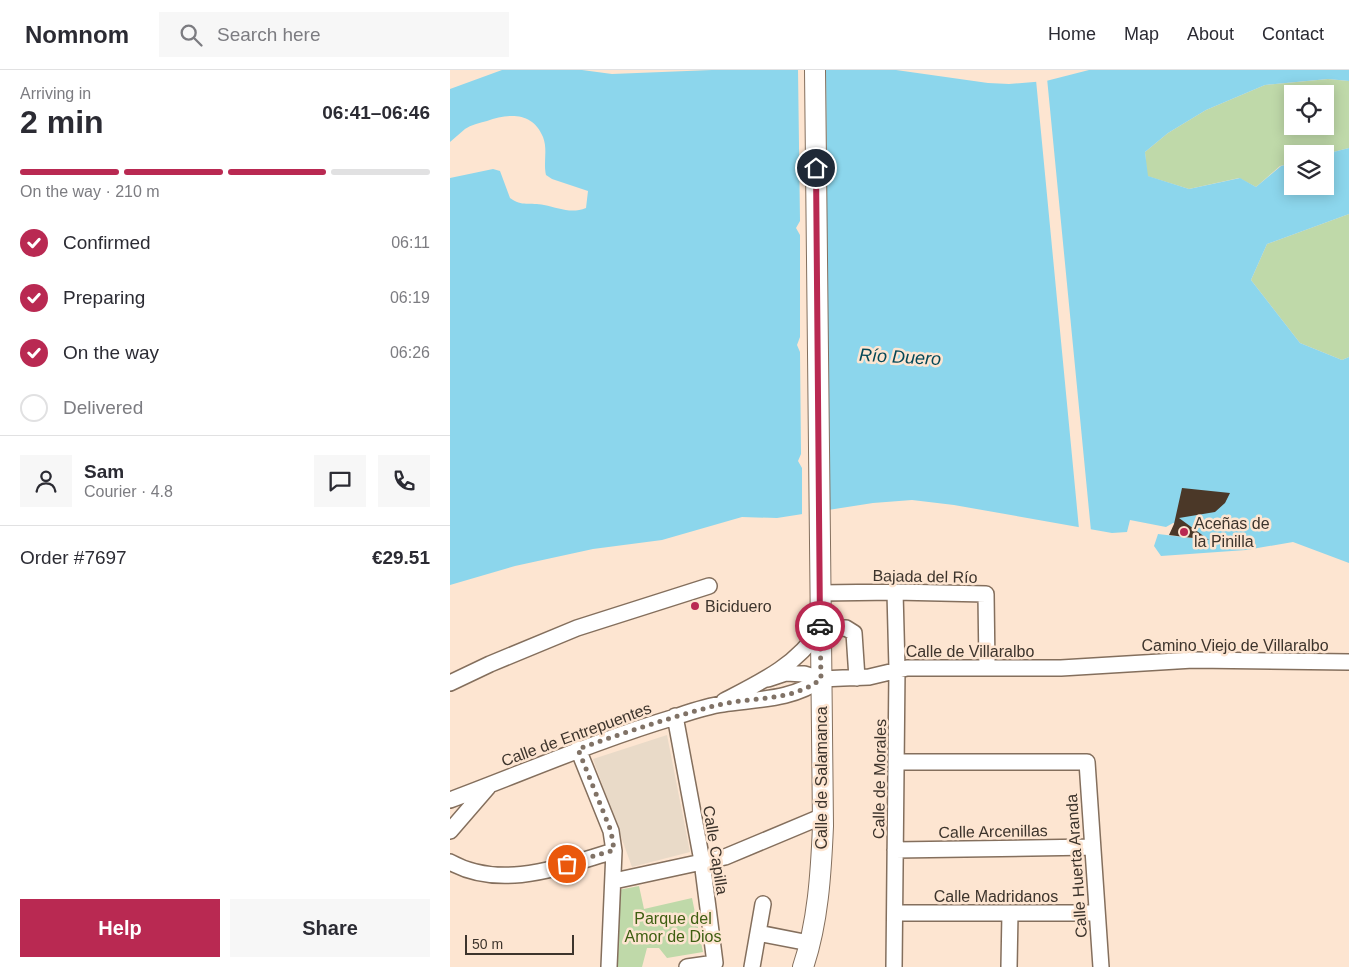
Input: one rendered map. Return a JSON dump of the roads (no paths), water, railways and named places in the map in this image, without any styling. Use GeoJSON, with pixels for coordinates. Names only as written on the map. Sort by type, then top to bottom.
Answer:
{"type":"FeatureCollection","features":[{"type":"Feature","properties":{"kind":"main road","name":"Calle de Salamanca"},"geometry":{"type":"LineString","coordinates":[[803,967],[809,943],[820,874],[823,816],[815,70]]}},
{"type":"Feature","properties":{"kind":"street"},"geometry":{"type":"LineString","coordinates":[[450,682],[577,628],[709,586]]}},
{"type":"Feature","properties":{"kind":"street","name":"Bajada del Río"},"geometry":{"type":"LineString","coordinates":[[820,594],[895,592],[986,594],[987,668]]}},
{"type":"Feature","properties":{"kind":"street","name":"Calle de Morales"},"geometry":{"type":"LineString","coordinates":[[894,967],[898,669],[895,592]]}},
{"type":"Feature","properties":{"kind":"street"},"geometry":{"type":"LineString","coordinates":[[820,629],[846,628],[854,632],[857,678]]}},
{"type":"Feature","properties":{"kind":"street","name":"Calle de Entrepuentes"},"geometry":{"type":"LineString","coordinates":[[768,679],[796,658],[820,629]]}},
{"type":"Feature","properties":{"kind":"street","name":"Camino Viejo de Villaralbo"},"geometry":{"type":"LineString","coordinates":[[1061,668],[1193,660],[1349,662]]}},
{"type":"Feature","properties":{"kind":"street","name":"Calle de Villaralbo"},"geometry":{"type":"LineString","coordinates":[[821,679],[857,678],[898,669],[1061,668]]}},
{"type":"Feature","properties":{"kind":"street","name":"Calle de Entrepuentes"},"geometry":{"type":"LineString","coordinates":[[716,705],[768,679],[786,673],[797,673],[821,679]]}},
{"type":"Feature","properties":{"kind":"street","name":"Calle de Entrepuentes"},"geometry":{"type":"LineString","coordinates":[[450,800],[578,749],[675,716],[716,705],[752,701],[795,692],[809,687],[821,679]]}},
{"type":"Feature","properties":{"kind":"street","name":"Calle Capilla"},"geometry":{"type":"LineString","coordinates":[[675,716],[702,861],[715,963],[687,967]]}},
{"type":"Feature","properties":{"kind":"street"},"geometry":{"type":"LineString","coordinates":[[578,749],[611,831],[614,850],[610,967]]}},
{"type":"Feature","properties":{"kind":"street","name":"Calle Huerta Aranda"},"geometry":{"type":"LineString","coordinates":[[896,762],[1087,762],[1101,967]]}},
{"type":"Feature","properties":{"kind":"street"},"geometry":{"type":"LineString","coordinates":[[450,831],[490,785]]}},
{"type":"Feature","properties":{"kind":"street"},"geometry":{"type":"LineString","coordinates":[[614,881],[725,857],[823,816]]}},
{"type":"Feature","properties":{"kind":"street","name":"Calle Arcenillas"},"geometry":{"type":"LineString","coordinates":[[896,850],[1092,847]]}},
{"type":"Feature","properties":{"kind":"street"},"geometry":{"type":"LineString","coordinates":[[450,862],[479,873],[520,876],[614,850]]}},
{"type":"Feature","properties":{"kind":"street"},"geometry":{"type":"LineString","coordinates":[[752,967],[763,904]]}},
{"type":"Feature","properties":{"kind":"street","name":"Calle Madridanos"},"geometry":{"type":"LineString","coordinates":[[895,913],[1097,913]]}},
{"type":"Feature","properties":{"kind":"street"},"geometry":{"type":"LineString","coordinates":[[1009,967],[1010,913]]}},
{"type":"Feature","properties":{"kind":"street"},"geometry":{"type":"LineString","coordinates":[[758,933],[809,943]]}},
{"type":"Feature","properties":{"kind":"water","name":"Río Duero"},"geometry":{"type":"Polygon","coordinates":[[[502,70],[582,70],[612,74],[712,70],[896,70],[988,83],[1009,84],[1046,81],[1089,70],[1349,70],[1349,81],[1328,79],[1265,85],[1206,110],[1168,133],[1145,152],[1148,176],[1189,189],[1240,178],[1256,187],[1284,165],[1284,195],[1334,195],[1334,152],[1349,148],[1349,214],[1267,244],[1251,280],[1300,343],[1342,360],[1349,357],[1349,563],[1293,542],[1246,550],[1161,556],[1154,546],[1158,534],[1192,538],[1189,526],[1173,523],[1166,527],[1130,520],[1127,532],[1112,533],[954,505],[912,500],[873,503],[777,518],[742,517],[662,540],[593,549],[515,566],[450,585],[450,178],[493,169],[500,171],[510,198],[514,201],[565,210],[581,210],[586,208],[588,191],[552,179],[546,175],[543,137],[539,129],[527,119],[512,116],[478,123],[465,129],[450,142],[450,89],[502,70]]]}},
{"type":"Feature","properties":{"kind":"place","name":"Aceñas de la Pinilla"},"geometry":{"type":"Point","coordinates":[1184,532]}},
{"type":"Feature","properties":{"kind":"place","name":"Biciduero"},"geometry":{"type":"Point","coordinates":[695,606]}},
{"type":"Feature","properties":{"kind":"park label","name":"Parque del Amor de Dios"},"geometry":{"type":"Point","coordinates":[673,927]}}]}
